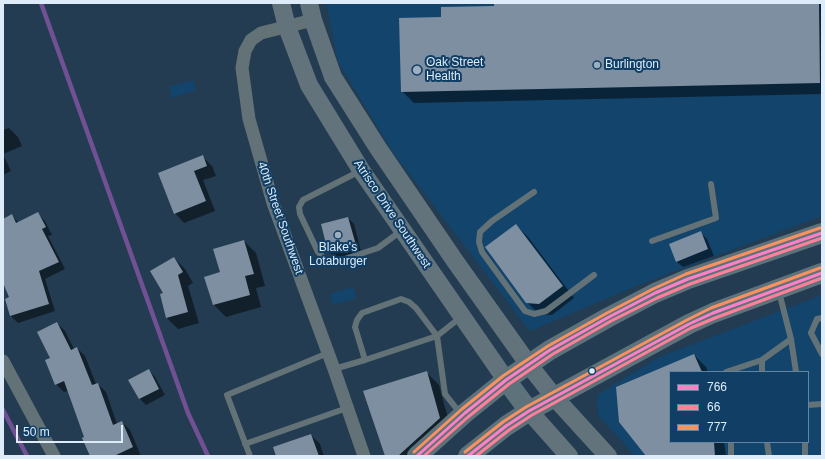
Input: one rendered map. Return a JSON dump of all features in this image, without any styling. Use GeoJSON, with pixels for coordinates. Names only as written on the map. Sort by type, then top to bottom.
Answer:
{"type":"FeatureCollection","features":[{"type":"Feature","properties":{"kind":"main road","name":"Atrisco Drive Southwest"},"geometry":{"type":"LineString","coordinates":[[281,3],[287,27],[309,85],[361,170],[529,411]]}},
{"type":"Feature","properties":{"kind":"main road"},"geometry":{"type":"LineString","coordinates":[[309,3],[313,20],[333,77],[403,184],[529,365],[555,398],[608,456]]}},
{"type":"Feature","properties":{"kind":"main road"},"geometry":{"type":"LineString","coordinates":[[417,456],[506,380],[550,350],[655,293],[688,279],[822,233]]}},
{"type":"Feature","properties":{"kind":"main road"},"geometry":{"type":"LineString","coordinates":[[476,454],[506,426],[529,411],[689,324],[822,273]]}},
{"type":"Feature","properties":{"kind":"main road"},"geometry":{"type":"LineString","coordinates":[[529,411],[569,456]]}},
{"type":"Feature","properties":{"kind":"street","name":"40th Street Southwest"},"geometry":{"type":"LineString","coordinates":[[313,20],[261,33],[251,40],[244,51],[242,68],[249,119],[273,203],[334,369],[364,456]]}},
{"type":"Feature","properties":{"kind":"street"},"geometry":{"type":"LineString","coordinates":[[3,361],[54,456]]}},
{"type":"Feature","properties":{"kind":"lane"},"geometry":{"type":"LineString","coordinates":[[361,170],[303,200],[299,207],[300,214],[318,252],[326,260],[342,260],[378,248],[402,230]]}},
{"type":"Feature","properties":{"kind":"lane"},"geometry":{"type":"LineString","coordinates":[[652,241],[716,218],[711,184]]}},
{"type":"Feature","properties":{"kind":"lane"},"geometry":{"type":"LineString","coordinates":[[534,192],[492,221],[480,232],[479,242],[482,252],[525,311],[534,314],[546,311],[594,275]]}},
{"type":"Feature","properties":{"kind":"lane"},"geometry":{"type":"LineString","coordinates":[[779,289],[791,339],[796,371]]}},
{"type":"Feature","properties":{"kind":"lane"},"geometry":{"type":"LineString","coordinates":[[365,360],[355,327],[357,320],[362,313],[402,300],[409,302],[416,308],[437,336],[446,394],[462,416]]}},
{"type":"Feature","properties":{"kind":"lane"},"geometry":{"type":"LineString","coordinates":[[334,369],[437,336],[462,316]]}},
{"type":"Feature","properties":{"kind":"lane"},"geometry":{"type":"LineString","coordinates":[[822,318],[817,320],[811,333],[822,354]]}},
{"type":"Feature","properties":{"kind":"lane"},"geometry":{"type":"LineString","coordinates":[[729,371],[762,360],[791,339]]}},
{"type":"Feature","properties":{"kind":"lane"},"geometry":{"type":"LineString","coordinates":[[250,456],[227,395],[328,353]]}},
{"type":"Feature","properties":{"kind":"lane"},"geometry":{"type":"LineString","coordinates":[[762,360],[762,371]]}},
{"type":"Feature","properties":{"kind":"lane"},"geometry":{"type":"LineString","coordinates":[[809,405],[822,404]]}},
{"type":"Feature","properties":{"kind":"lane"},"geometry":{"type":"LineString","coordinates":[[246,444],[347,408]]}},
{"type":"Feature","properties":{"kind":"lane"},"geometry":{"type":"LineString","coordinates":[[731,443],[732,456]]}},
{"type":"Feature","properties":{"kind":"lane"},"geometry":{"type":"LineString","coordinates":[[768,443],[769,456]]}},
{"type":"Feature","properties":{"kind":"lane"},"geometry":{"type":"LineString","coordinates":[[805,443],[805,456]]}},
{"type":"Feature","properties":{"kind":"shaded area"},"geometry":{"type":"Polygon","coordinates":[[[326,3],[822,3],[822,216],[641,284],[530,331],[394,154],[338,62],[326,3]]]}},
{"type":"Feature","properties":{"kind":"shaded area"},"geometry":{"type":"Polygon","coordinates":[[[193,80],[196,90],[172,98],[169,87],[193,80]]]}},
{"type":"Feature","properties":{"kind":"shaded area"},"geometry":{"type":"Polygon","coordinates":[[[353,287],[356,298],[333,305],[330,294],[353,287]]]}},
{"type":"Feature","properties":{"kind":"shaded area"},"geometry":{"type":"Polygon","coordinates":[[[822,295],[822,456],[635,456],[598,415],[597,395],[659,357],[822,295]]]}},
{"type":"Feature","properties":{"kind":"building"},"geometry":{"type":"Polygon","coordinates":[[[494,3],[819,3],[820,83],[401,92],[399,18],[441,17],[441,7],[494,6],[494,3]]]}},
{"type":"Feature","properties":{"kind":"building"},"geometry":{"type":"Polygon","coordinates":[[[203,155],[207,166],[194,171],[206,201],[174,214],[158,173],[203,155]]]}},
{"type":"Feature","properties":{"kind":"building"},"geometry":{"type":"Polygon","coordinates":[[[38,212],[46,227],[42,229],[59,262],[39,271],[49,304],[10,316],[5,299],[9,297],[3,283],[3,219],[12,214],[16,223],[38,212]]]}},
{"type":"Feature","properties":{"kind":"building","name":"Blake's Lotaburger"},"geometry":{"type":"Polygon","coordinates":[[[348,217],[356,245],[328,252],[321,224],[348,217]]]}},
{"type":"Feature","properties":{"kind":"building"},"geometry":{"type":"Polygon","coordinates":[[[516,224],[563,286],[539,304],[526,303],[485,247],[516,224]]]}},
{"type":"Feature","properties":{"kind":"building"},"geometry":{"type":"Polygon","coordinates":[[[701,231],[708,249],[676,262],[669,244],[701,231]]]}},
{"type":"Feature","properties":{"kind":"building"},"geometry":{"type":"Polygon","coordinates":[[[244,240],[254,274],[245,276],[250,295],[213,305],[204,277],[220,272],[213,249],[244,240]]]}},
{"type":"Feature","properties":{"kind":"building"},"geometry":{"type":"Polygon","coordinates":[[[174,257],[183,272],[178,275],[188,312],[166,318],[160,294],[163,293],[150,271],[174,257]]]}},
{"type":"Feature","properties":{"kind":"building"},"geometry":{"type":"Polygon","coordinates":[[[57,322],[71,350],[77,347],[92,385],[98,383],[113,425],[122,421],[133,447],[114,456],[90,456],[82,438],[84,437],[64,381],[55,385],[45,360],[50,358],[37,332],[57,322]]]}},
{"type":"Feature","properties":{"kind":"building"},"geometry":{"type":"Polygon","coordinates":[[[694,354],[702,371],[669,371],[669,443],[714,443],[715,456],[646,456],[619,422],[616,387],[694,354]]]}},
{"type":"Feature","properties":{"kind":"building"},"geometry":{"type":"Polygon","coordinates":[[[149,369],[159,389],[139,399],[128,380],[149,369]]]}},
{"type":"Feature","properties":{"kind":"building"},"geometry":{"type":"Polygon","coordinates":[[[427,371],[440,418],[398,456],[385,456],[363,391],[427,371]]]}},
{"type":"Feature","properties":{"kind":"building"},"geometry":{"type":"Polygon","coordinates":[[[311,434],[319,456],[276,456],[273,447],[311,434]]]}},
{"type":"Feature","properties":{"kind":"waterway"},"geometry":{"type":"LineString","coordinates":[[41,3],[188,413],[208,456]]}},
{"type":"Feature","properties":{"kind":"waterway"},"geometry":{"type":"LineString","coordinates":[[3,410],[27,456]]}},
{"type":"Feature","properties":{"kind":"transit line","name":"777"},"geometry":{"type":"LineString","coordinates":[[414,452],[462,409],[503,376],[548,346],[607,313],[686,274],[820,228]]}},
{"type":"Feature","properties":{"kind":"transit line","name":"766"},"geometry":{"type":"LineString","coordinates":[[417,456],[465,413],[506,380],[550,350],[609,317],[655,293],[688,279],[822,233]]}},
{"type":"Feature","properties":{"kind":"transit line","name":"66"},"geometry":{"type":"LineString","coordinates":[[424,456],[468,417],[509,384],[553,354],[611,321],[657,298],[690,284],[822,238]]}},
{"type":"Feature","properties":{"kind":"transit line","name":"777"},"geometry":{"type":"LineString","coordinates":[[465,452],[503,422],[526,407],[687,320],[711,308],[820,268]]}},
{"type":"Feature","properties":{"kind":"transit line","name":"766"},"geometry":{"type":"LineString","coordinates":[[468,456],[506,426],[529,411],[689,324],[713,313],[822,273]]}},
{"type":"Feature","properties":{"kind":"transit line","name":"66"},"geometry":{"type":"LineString","coordinates":[[476,456],[509,430],[532,415],[691,328],[822,278]]}},
{"type":"Feature","properties":{"kind":"place","name":"Burlington"},"geometry":{"type":"Point","coordinates":[597,65]}},
{"type":"Feature","properties":{"kind":"place","name":"Oak Street Health"},"geometry":{"type":"Point","coordinates":[417,70]}},
{"type":"Feature","properties":{"kind":"place","name":"Blake's Lotaburger"},"geometry":{"type":"Point","coordinates":[338,235]}}]}
